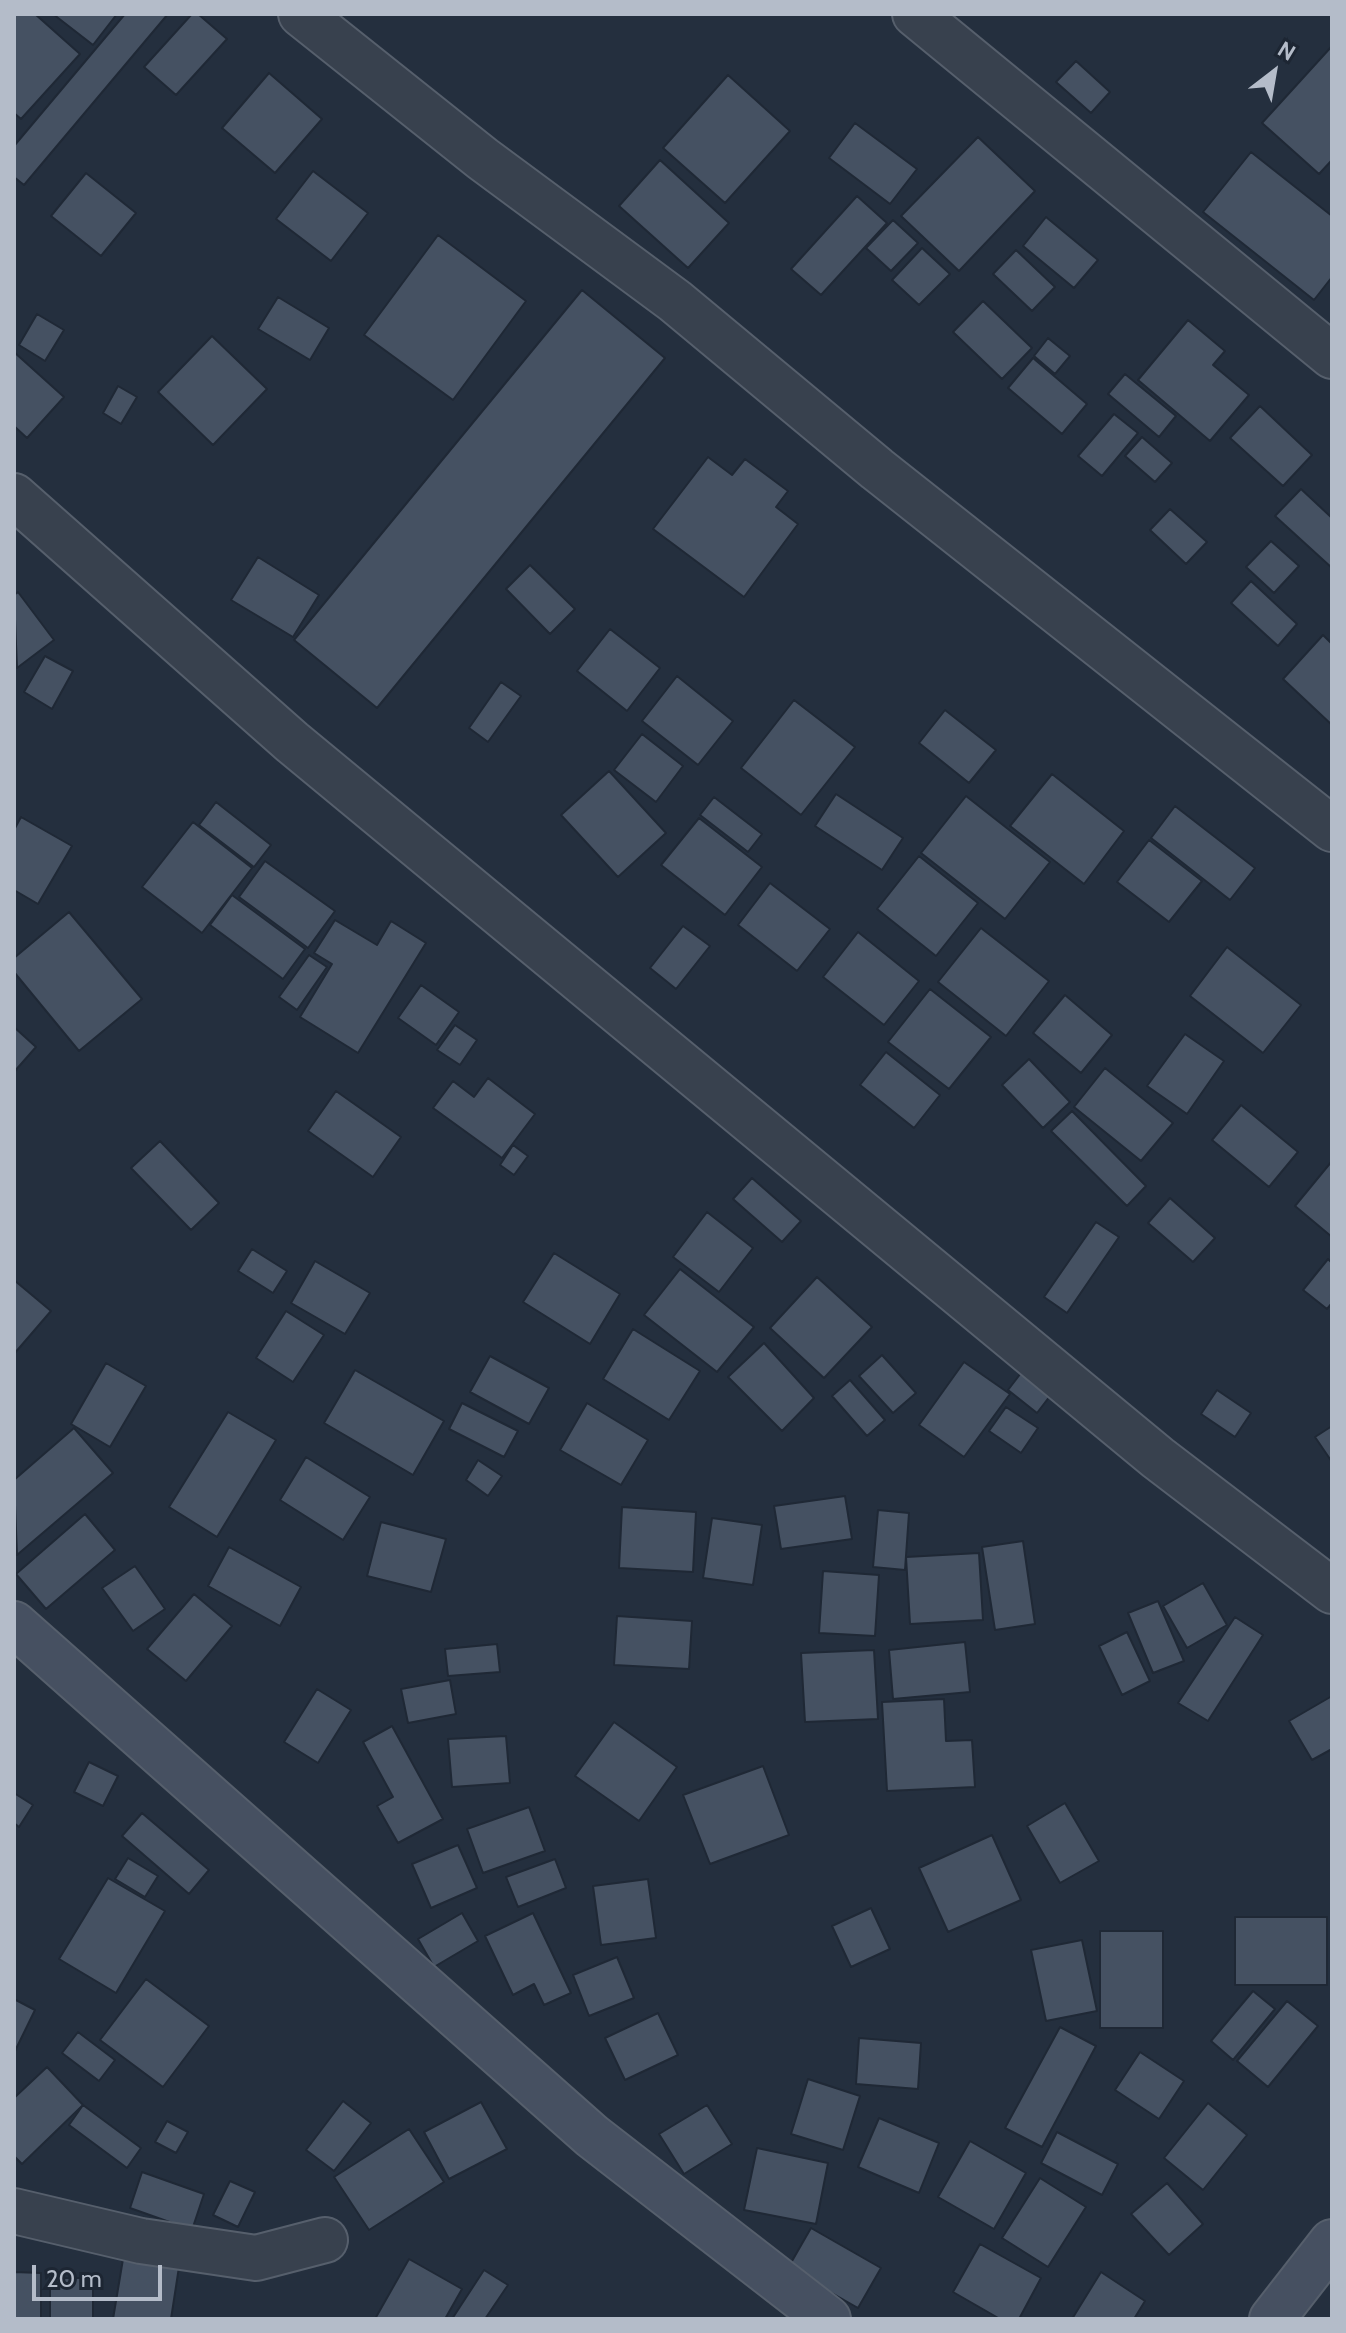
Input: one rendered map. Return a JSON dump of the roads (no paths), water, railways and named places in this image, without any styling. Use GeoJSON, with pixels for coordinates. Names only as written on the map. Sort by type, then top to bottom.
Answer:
{"type":"FeatureCollection","features":[{"type":"Feature","properties":{"kind":"street"},"geometry":{"type":"LineString","coordinates":[[301,14],[483,159],[675,301],[877,469],[1332,829]]}},
{"type":"Feature","properties":{"kind":"street"},"geometry":{"type":"LineString","coordinates":[[915,14],[1332,356]]}},
{"type":"Feature","properties":{"kind":"street"},"geometry":{"type":"LineString","coordinates":[[14,496],[292,742],[1158,1458],[1332,1591]]}},
{"type":"Feature","properties":{"kind":"street"},"geometry":{"type":"LineString","coordinates":[[14,1624],[592,2136],[828,2319]]}},
{"type":"Feature","properties":{"kind":"street"},"geometry":{"type":"LineString","coordinates":[[14,2211],[141,2241],[256,2258],[325,2240]]}},
{"type":"Feature","properties":{"kind":"street"},"geometry":{"type":"LineString","coordinates":[[1272,2319],[1332,2242]]}}]}
